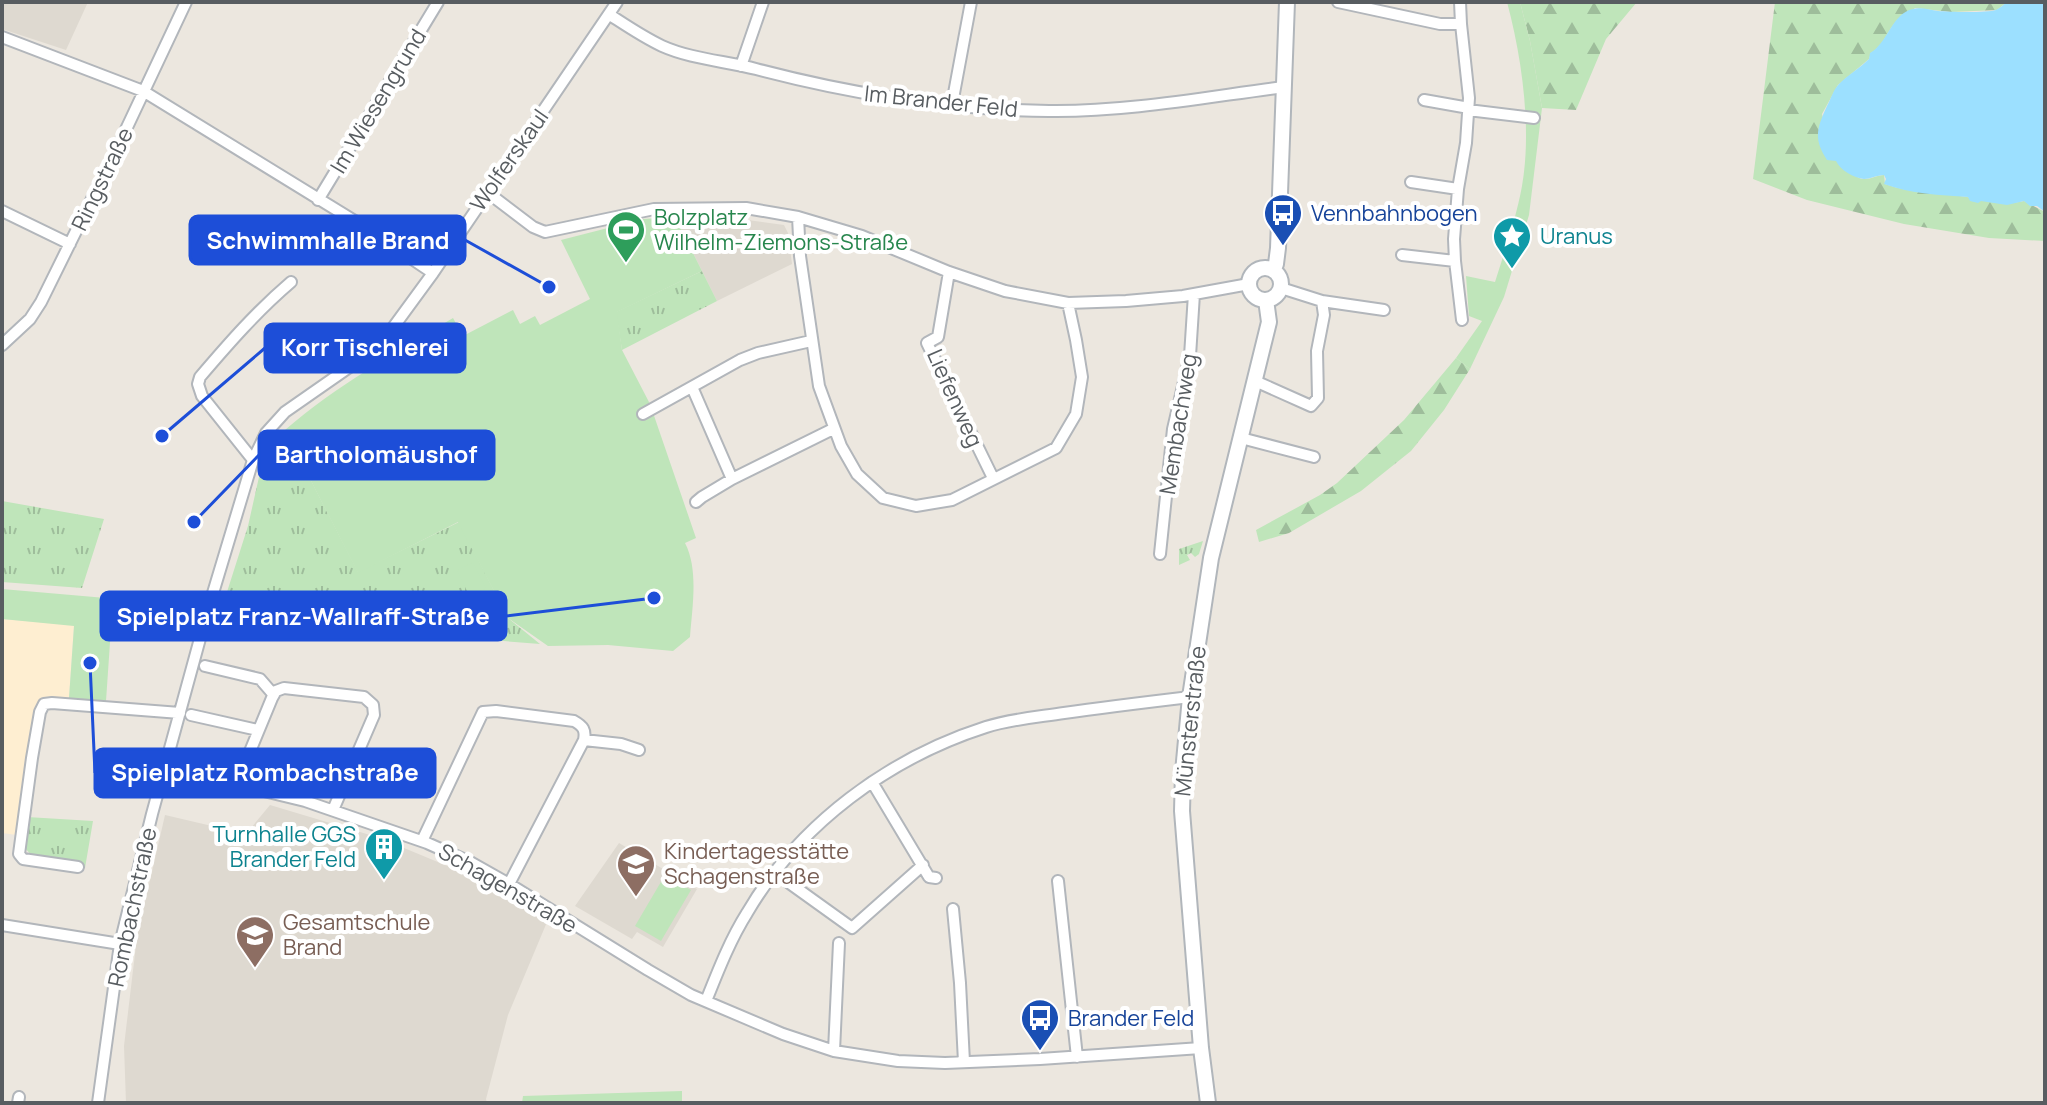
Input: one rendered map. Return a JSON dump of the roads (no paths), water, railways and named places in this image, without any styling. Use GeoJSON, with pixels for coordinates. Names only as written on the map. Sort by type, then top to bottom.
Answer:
{"type":"FeatureCollection","features":[{"type":"Feature","properties":{"kind":"street","name":"Ringstraße"},"geometry":{"type":"LineString","coordinates":[[2,345],[30,319],[70,244],[186,2]]}},
{"type":"Feature","properties":{"kind":"street","name":"Im Wiesengrund"},"geometry":{"type":"LineString","coordinates":[[318,200],[438,2]]}},
{"type":"Feature","properties":{"kind":"street","name":"Wolferskaul"},"geometry":{"type":"LineString","coordinates":[[433,273],[617,2]]}},
{"type":"Feature","properties":{"kind":"street"},"geometry":{"type":"LineString","coordinates":[[741,66],[763,2]]}},
{"type":"Feature","properties":{"kind":"street"},"geometry":{"type":"LineString","coordinates":[[952,104],[971,2]]}},
{"type":"Feature","properties":{"kind":"street"},"geometry":{"type":"LineString","coordinates":[[1273,270],[1278,248],[1287,2]]}},
{"type":"Feature","properties":{"kind":"street"},"geometry":{"type":"LineString","coordinates":[[1338,2],[1440,24],[1461,24]]}},
{"type":"Feature","properties":{"kind":"street"},"geometry":{"type":"LineString","coordinates":[[1460,2],[1468,109],[1454,239],[1462,320]]}},
{"type":"Feature","properties":{"kind":"street","name":"Im Brander Feld"},"geometry":{"type":"LineString","coordinates":[[610,15],[664,47],[710,60],[877,96],[1004,110],[1104,109],[1284,87]]}},
{"type":"Feature","properties":{"kind":"street"},"geometry":{"type":"LineString","coordinates":[[2,37],[143,91],[366,228],[433,273]]}},
{"type":"Feature","properties":{"kind":"street"},"geometry":{"type":"LineString","coordinates":[[1424,100],[1534,118]]}},
{"type":"Feature","properties":{"kind":"street"},"geometry":{"type":"LineString","coordinates":[[1411,182],[1458,189]]}},
{"type":"Feature","properties":{"kind":"street"},"geometry":{"type":"LineString","coordinates":[[487,192],[533,227],[545,232],[654,209],[746,208],[798,217],[862,236],[1005,291],[1068,303],[1194,294],[1249,284]]}},
{"type":"Feature","properties":{"kind":"street"},"geometry":{"type":"LineString","coordinates":[[2,211],[70,244]]}},
{"type":"Feature","properties":{"kind":"street"},"geometry":{"type":"LineString","coordinates":[[798,217],[800,256],[819,386],[833,429],[857,474],[883,498],[916,506],[952,500],[1056,448],[1076,414],[1082,377],[1068,303]]}},
{"type":"Feature","properties":{"kind":"street"},"geometry":{"type":"LineString","coordinates":[[1402,255],[1455,261]]}},
{"type":"Feature","properties":{"kind":"street"},"geometry":{"type":"LineString","coordinates":[[1265,268],[1273,270],[1278,275],[1281,288],[1276,296],[1259,299],[1249,284],[1251,278],[1256,271],[1265,268]]}},
{"type":"Feature","properties":{"kind":"street","name":"Liefenweg"},"geometry":{"type":"LineString","coordinates":[[949,272],[938,337],[927,343],[993,478]]}},
{"type":"Feature","properties":{"kind":"street","name":"Rombachstraße"},"geometry":{"type":"LineString","coordinates":[[98,1103],[120,944],[152,814],[186,714],[253,460],[266,433],[285,412],[373,348],[392,329],[433,273]]}},
{"type":"Feature","properties":{"kind":"street"},"geometry":{"type":"LineString","coordinates":[[253,460],[202,396],[198,384],[200,377],[242,328],[291,282]]}},
{"type":"Feature","properties":{"kind":"street"},"geometry":{"type":"LineString","coordinates":[[1281,288],[1322,301],[1384,310]]}},
{"type":"Feature","properties":{"kind":"street","name":"Membachweg"},"geometry":{"type":"LineString","coordinates":[[1160,554],[1173,429],[1190,356],[1194,294]]}},
{"type":"Feature","properties":{"kind":"street","name":"Münsterstraße"},"geometry":{"type":"LineString","coordinates":[[1208,1103],[1182,811],[1183,772],[1190,697],[1211,558],[1269,322],[1266,300]]}},
{"type":"Feature","properties":{"kind":"street"},"geometry":{"type":"LineString","coordinates":[[1255,381],[1311,406],[1316,401],[1317,351],[1324,315],[1322,301]]}},
{"type":"Feature","properties":{"kind":"street"},"geometry":{"type":"LineString","coordinates":[[643,414],[728,366],[758,353],[811,341]]}},
{"type":"Feature","properties":{"kind":"street"},"geometry":{"type":"LineString","coordinates":[[692,387],[732,479]]}},
{"type":"Feature","properties":{"kind":"street"},"geometry":{"type":"LineString","coordinates":[[696,502],[732,479],[833,429]]}},
{"type":"Feature","properties":{"kind":"street"},"geometry":{"type":"LineString","coordinates":[[1241,438],[1314,457]]}},
{"type":"Feature","properties":{"kind":"street"},"geometry":{"type":"LineString","coordinates":[[205,666],[260,679],[273,694]]}},
{"type":"Feature","properties":{"kind":"street"},"geometry":{"type":"LineString","coordinates":[[237,783],[273,694],[284,688],[359,695],[369,699],[374,715],[333,810]]}},
{"type":"Feature","properties":{"kind":"street"},"geometry":{"type":"LineString","coordinates":[[706,1001],[728,948],[774,872],[822,821],[872,782],[931,748],[986,727],[1032,717],[1190,697]]}},
{"type":"Feature","properties":{"kind":"street"},"geometry":{"type":"LineString","coordinates":[[78,867],[23,859],[19,854],[32,758],[44,704],[186,714],[258,730]]}},
{"type":"Feature","properties":{"kind":"street"},"geometry":{"type":"LineString","coordinates":[[422,841],[483,712],[574,721],[583,726],[584,740],[509,884]]}},
{"type":"Feature","properties":{"kind":"street"},"geometry":{"type":"LineString","coordinates":[[584,740],[621,744],[639,750]]}},
{"type":"Feature","properties":{"kind":"street","name":"Schagenstraße"},"geometry":{"type":"LineString","coordinates":[[166,767],[333,810],[422,841],[472,863],[509,884],[691,995],[783,1034],[834,1051],[902,1061],[964,1062],[1201,1048]]}},
{"type":"Feature","properties":{"kind":"street"},"geometry":{"type":"LineString","coordinates":[[872,782],[929,877],[936,878]]}},
{"type":"Feature","properties":{"kind":"street"},"geometry":{"type":"LineString","coordinates":[[774,872],[852,928],[923,865]]}},
{"type":"Feature","properties":{"kind":"street"},"geometry":{"type":"LineString","coordinates":[[1058,881],[1077,1057]]}},
{"type":"Feature","properties":{"kind":"street"},"geometry":{"type":"LineString","coordinates":[[953,909],[964,1062]]}},
{"type":"Feature","properties":{"kind":"street"},"geometry":{"type":"LineString","coordinates":[[2,925],[120,944]]}},
{"type":"Feature","properties":{"kind":"street"},"geometry":{"type":"LineString","coordinates":[[834,1051],[839,943]]}},
{"type":"Feature","properties":{"kind":"water"},"geometry":{"type":"Polygon","coordinates":[[[2007,2],[2045,2],[2045,212],[2024,201],[2007,205],[1978,203],[1970,201],[1968,197],[1905,190],[1884,184],[1884,175],[1860,178],[1844,170],[1836,161],[1827,160],[1818,133],[1837,86],[1869,59],[1870,53],[1900,16],[1916,8],[1950,12],[1991,11],[2007,2]]]}},
{"type":"Feature","properties":{"kind":"place","name":"Vennbahnbogen"},"geometry":{"type":"Point","coordinates":[1283,247]}},
{"type":"Feature","properties":{"kind":"place","name":"Bolzplatz Wilhelm-Ziemons-Straße"},"geometry":{"type":"Point","coordinates":[626,264]}},
{"type":"Feature","properties":{"kind":"place","name":"Uranus"},"geometry":{"type":"Point","coordinates":[1512,270]}},
{"type":"Feature","properties":{"kind":"place","name":"Schwimmhalle Brand"},"geometry":{"type":"Point","coordinates":[549,287]}},
{"type":"Feature","properties":{"kind":"place","name":"Korr Tischlerei"},"geometry":{"type":"Point","coordinates":[162,436]}},
{"type":"Feature","properties":{"kind":"place","name":"Bartholomäushof"},"geometry":{"type":"Point","coordinates":[194,522]}},
{"type":"Feature","properties":{"kind":"place","name":"Spielplatz Franz-Wallraff-Straße"},"geometry":{"type":"Point","coordinates":[654,598]}},
{"type":"Feature","properties":{"kind":"place","name":"Spielplatz Rombachstraße"},"geometry":{"type":"Point","coordinates":[90,663]}},
{"type":"Feature","properties":{"kind":"place","name":"Turnhalle GGS Brander Feld"},"geometry":{"type":"Point","coordinates":[384,881]}},
{"type":"Feature","properties":{"kind":"place","name":"Kindertagesstätte Schagenstraße"},"geometry":{"type":"Point","coordinates":[636,898]}},
{"type":"Feature","properties":{"kind":"place","name":"Gesamtschule Brand"},"geometry":{"type":"Point","coordinates":[255,969]}},
{"type":"Feature","properties":{"kind":"place","name":"Brander Feld"},"geometry":{"type":"Point","coordinates":[1040,1052]}}]}
